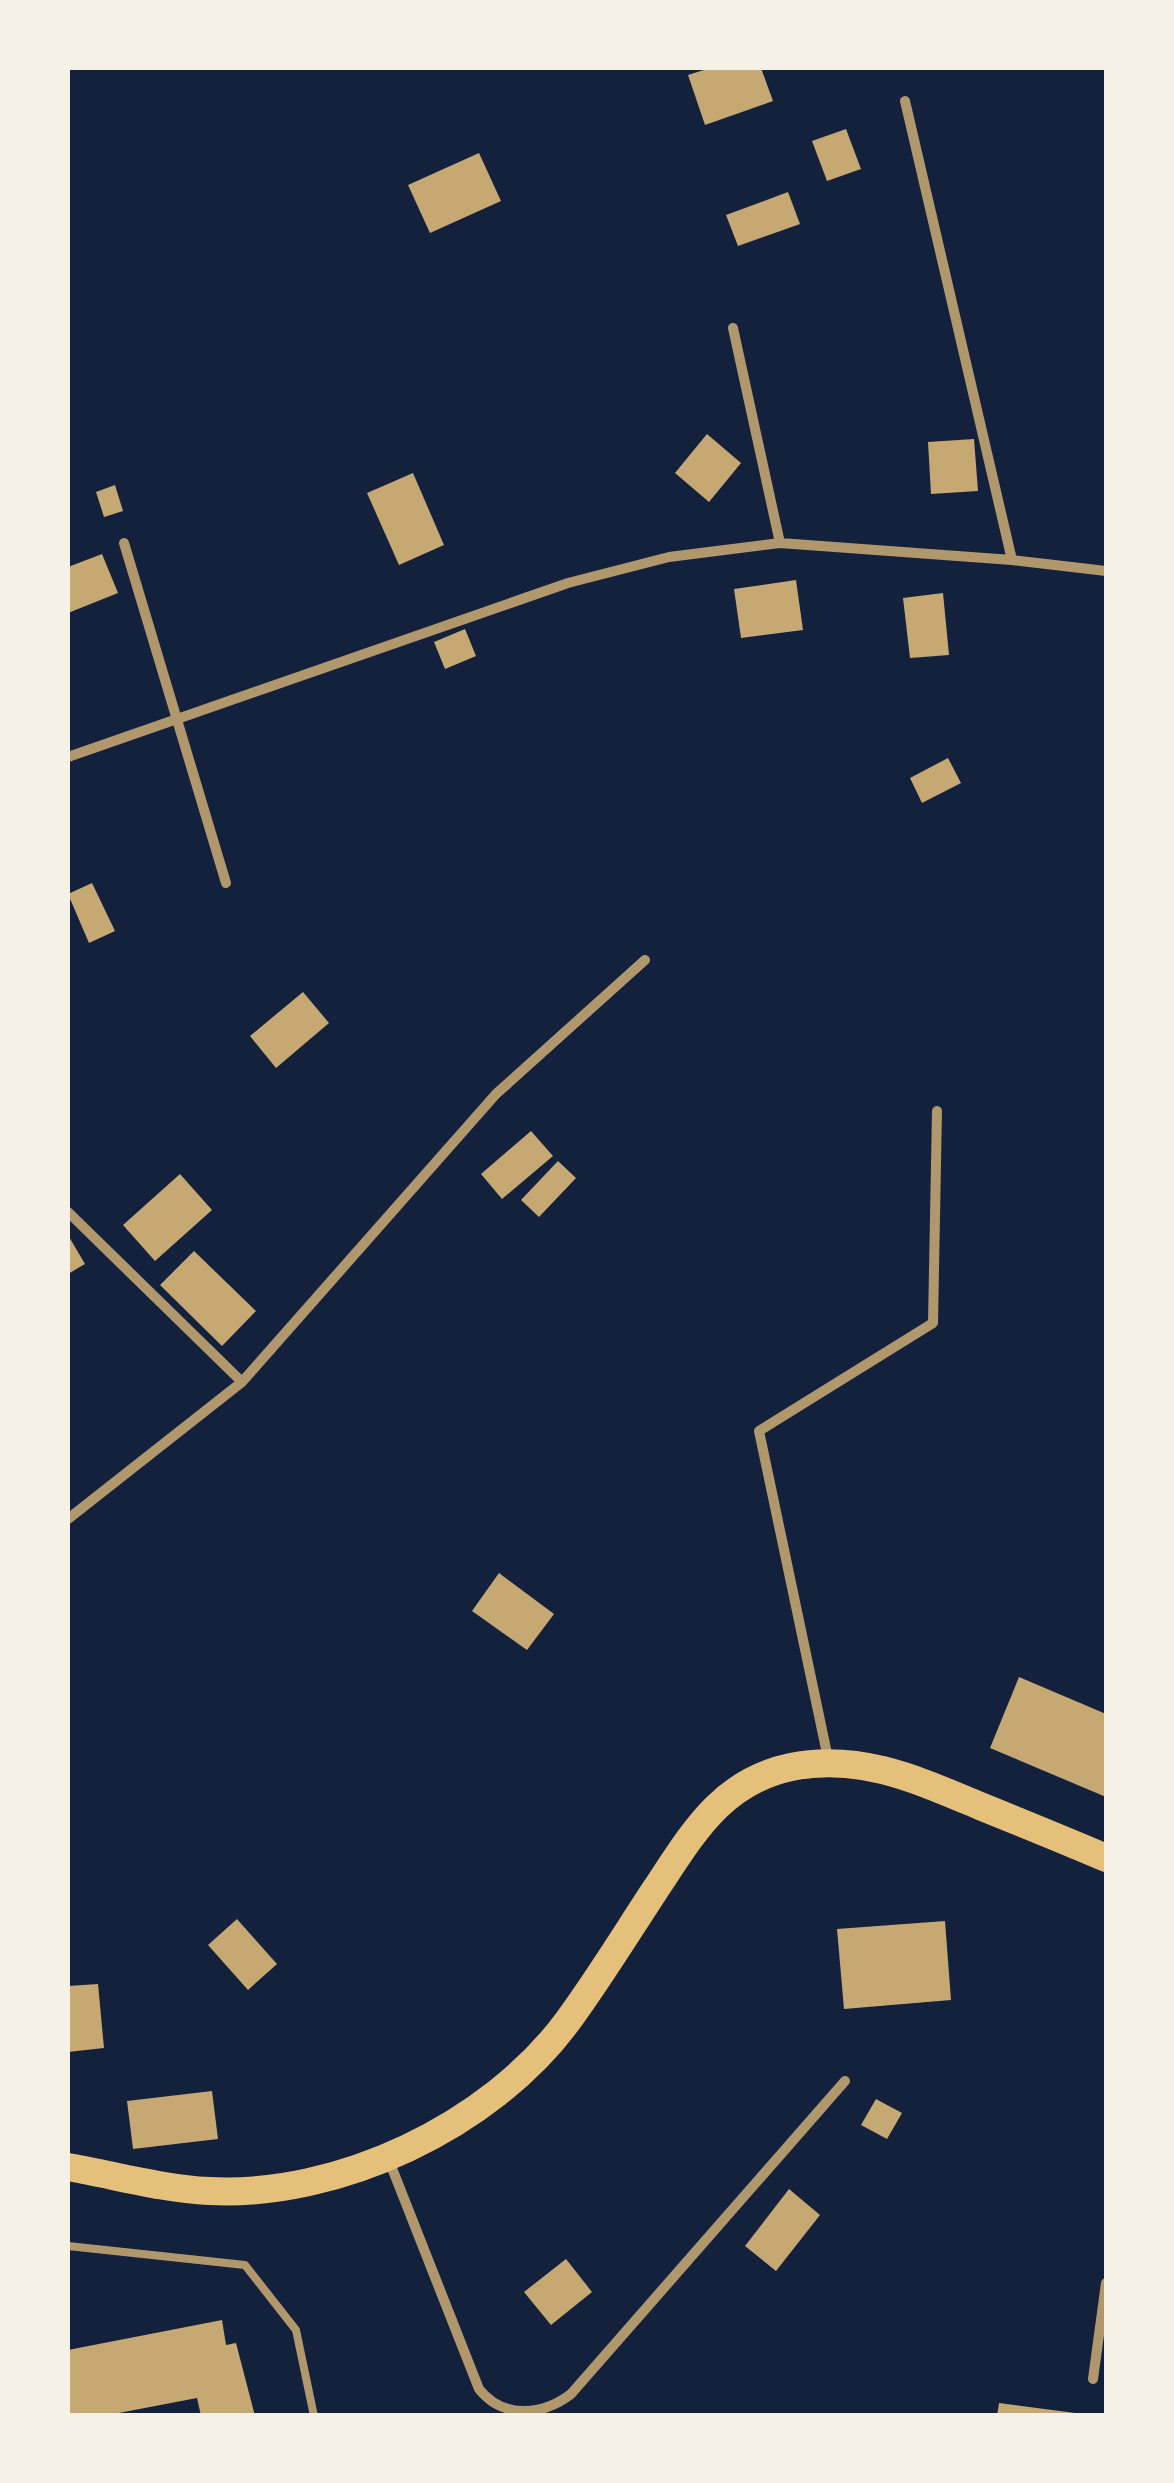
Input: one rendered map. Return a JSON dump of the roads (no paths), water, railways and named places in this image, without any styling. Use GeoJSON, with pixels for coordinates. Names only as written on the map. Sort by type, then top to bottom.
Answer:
{"type":"FeatureCollection","features":[{"type":"Feature","properties":{"kind":"highway"},"geometry":{"type":"LineString","coordinates":[[68,2167],[206,2191],[260,2191],[304,2184],[388,2157],[449,2128],[532,2061],[565,2024],[702,1819],[735,1790],[771,1772],[793,1766],[860,1764],[899,1772],[1106,1858]]}},
{"type":"Feature","properties":{"kind":"street"},"geometry":{"type":"LineString","coordinates":[[905,102],[1012,560]]}},
{"type":"Feature","properties":{"kind":"street"},"geometry":{"type":"LineString","coordinates":[[733,328],[780,543]]}},
{"type":"Feature","properties":{"kind":"street"},"geometry":{"type":"LineString","coordinates":[[124,543],[226,883]]}},
{"type":"Feature","properties":{"kind":"street"},"geometry":{"type":"LineString","coordinates":[[68,757],[568,583],[668,557],[780,543],[1106,570]]}},
{"type":"Feature","properties":{"kind":"street"},"geometry":{"type":"LineString","coordinates":[[68,1519],[242,1382],[496,1094],[645,960]]}},
{"type":"Feature","properties":{"kind":"street"},"geometry":{"type":"LineString","coordinates":[[829,1764],[758,1431],[934,1322],[937,1111]]}},
{"type":"Feature","properties":{"kind":"street"},"geometry":{"type":"LineString","coordinates":[[68,1212],[242,1382]]}},
{"type":"Feature","properties":{"kind":"street"},"geometry":{"type":"LineString","coordinates":[[388,2157],[478,2389],[488,2401],[504,2410],[539,2410],[558,2404],[571,2394],[845,2082]]}},
{"type":"Feature","properties":{"kind":"street"},"geometry":{"type":"LineString","coordinates":[[1093,2379],[1106,2282]]}},
{"type":"Feature","properties":{"kind":"lane"},"geometry":{"type":"LineString","coordinates":[[68,2246],[245,2265],[296,2330],[314,2416]]}}]}
